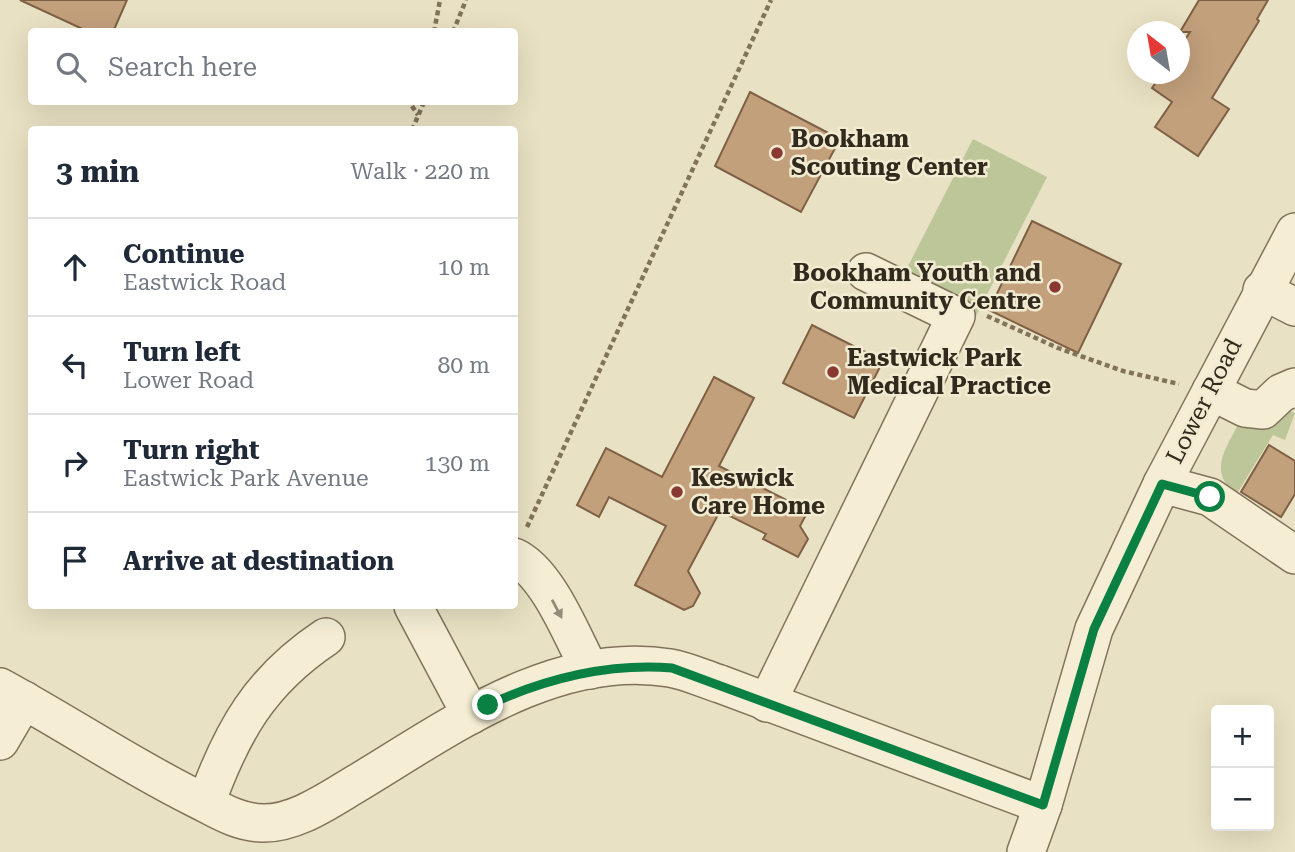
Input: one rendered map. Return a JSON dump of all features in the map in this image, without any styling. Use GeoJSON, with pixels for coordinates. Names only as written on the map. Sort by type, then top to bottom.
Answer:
{"type":"FeatureCollection","features":[{"type":"Feature","properties":{"kind":"street","name":"Lower Road"},"geometry":{"type":"LineString","coordinates":[[1026,852],[1043,805],[1094,629],[1162,484],[1262,290],[1295,232]]}},
{"type":"Feature","properties":{"kind":"street"},"geometry":{"type":"LineString","coordinates":[[767,703],[956,316],[866,272]]}},
{"type":"Feature","properties":{"kind":"street"},"geometry":{"type":"LineString","coordinates":[[1262,290],[1295,307]]}},
{"type":"Feature","properties":{"kind":"street"},"geometry":{"type":"LineString","coordinates":[[1211,391],[1245,408],[1263,410],[1281,393],[1295,387]]}},
{"type":"Feature","properties":{"kind":"street"},"geometry":{"type":"LineString","coordinates":[[1162,484],[1210,497],[1295,555]]}},
{"type":"Feature","properties":{"kind":"street"},"geometry":{"type":"LineString","coordinates":[[521,542],[534,571],[590,670]]}},
{"type":"Feature","properties":{"kind":"street"},"geometry":{"type":"LineString","coordinates":[[415,609],[471,715]]}},
{"type":"Feature","properties":{"kind":"street"},"geometry":{"type":"LineString","coordinates":[[206,803],[223,758],[250,708],[285,669],[326,638]]}},
{"type":"Feature","properties":{"kind":"street"},"geometry":{"type":"LineString","coordinates":[[0,741],[12,694],[150,775],[230,817],[263,823],[299,814],[322,804],[471,715],[534,685],[590,670],[648,666],[672,668],[1043,805]]}},
{"type":"Feature","properties":{"kind":"path"},"geometry":{"type":"LineString","coordinates":[[435,28],[440,0]]}},
{"type":"Feature","properties":{"kind":"path"},"geometry":{"type":"LineString","coordinates":[[521,542],[771,0]]}},
{"type":"Feature","properties":{"kind":"path"},"geometry":{"type":"LineString","coordinates":[[455,28],[467,1]]}},
{"type":"Feature","properties":{"kind":"path"},"geometry":{"type":"LineString","coordinates":[[414,126],[421,105]]}},
{"type":"Feature","properties":{"kind":"path"},"geometry":{"type":"LineString","coordinates":[[412,106],[418,114]]}},
{"type":"Feature","properties":{"kind":"path"},"geometry":{"type":"LineString","coordinates":[[947,335],[983,314],[1058,348],[1123,371],[1211,391]]}},
{"type":"Feature","properties":{"kind":"green space"},"geometry":{"type":"Polygon","coordinates":[[[973,139],[1047,177],[975,318],[964,307],[903,276],[973,139]]]}},
{"type":"Feature","properties":{"kind":"green space"},"geometry":{"type":"Polygon","coordinates":[[[1282,407],[1295,413],[1285,440],[1273,435],[1236,495],[1228,486],[1221,469],[1229,442],[1239,423],[1282,407]]]}},
{"type":"Feature","properties":{"kind":"building"},"geometry":{"type":"Polygon","coordinates":[[[20,0],[127,0],[115,28],[80,28],[20,0]]]}},
{"type":"Feature","properties":{"kind":"building"},"geometry":{"type":"Polygon","coordinates":[[[1199,0],[1268,0],[1257,19],[1259,21],[1212,98],[1229,109],[1198,156],[1155,127],[1172,102],[1152,88],[1155,84],[1190,84],[1190,21],[1187,21],[1199,0]]]}},
{"type":"Feature","properties":{"kind":"building","name":"Bookham Scouting Center"},"geometry":{"type":"Polygon","coordinates":[[[750,92],[840,139],[801,212],[715,166],[750,92]]]}},
{"type":"Feature","properties":{"kind":"building","name":"Bookham Youth and Community Centre"},"geometry":{"type":"Polygon","coordinates":[[[1032,221],[1121,264],[1078,353],[989,310],[1032,221]]]}},
{"type":"Feature","properties":{"kind":"building","name":"Eastwick Park Medical Practice"},"geometry":{"type":"Polygon","coordinates":[[[812,325],[883,361],[854,418],[783,383],[812,325]]]}},
{"type":"Feature","properties":{"kind":"building","name":"Keswick Care Home"},"geometry":{"type":"Polygon","coordinates":[[[714,377],[754,398],[719,466],[808,511],[800,526],[808,539],[798,557],[763,539],[766,534],[720,511],[688,571],[700,593],[693,606],[684,610],[635,585],[666,526],[609,497],[599,517],[577,505],[606,448],[662,477],[714,377]]]}},
{"type":"Feature","properties":{"kind":"building"},"geometry":{"type":"Polygon","coordinates":[[[1269,445],[1295,461],[1295,494],[1281,517],[1241,492],[1269,445]]]}},
{"type":"Feature","properties":{"kind":"place","name":"Bookham Scouting Center"},"geometry":{"type":"Point","coordinates":[777,153]}},
{"type":"Feature","properties":{"kind":"place","name":"Bookham Youth and Community Centre"},"geometry":{"type":"Point","coordinates":[1055,287]}},
{"type":"Feature","properties":{"kind":"place","name":"Eastwick Park Medical Practice"},"geometry":{"type":"Point","coordinates":[833,372]}},
{"type":"Feature","properties":{"kind":"place","name":"Keswick Care Home"},"geometry":{"type":"Point","coordinates":[677,492]}},
{"type":"Feature","properties":{"kind":"route"},"geometry":{"type":"LineString","coordinates":[[488,705],[544,682],[590,670],[648,666],[672,668],[1043,805],[1094,629],[1162,484],[1210,497]]}}]}
